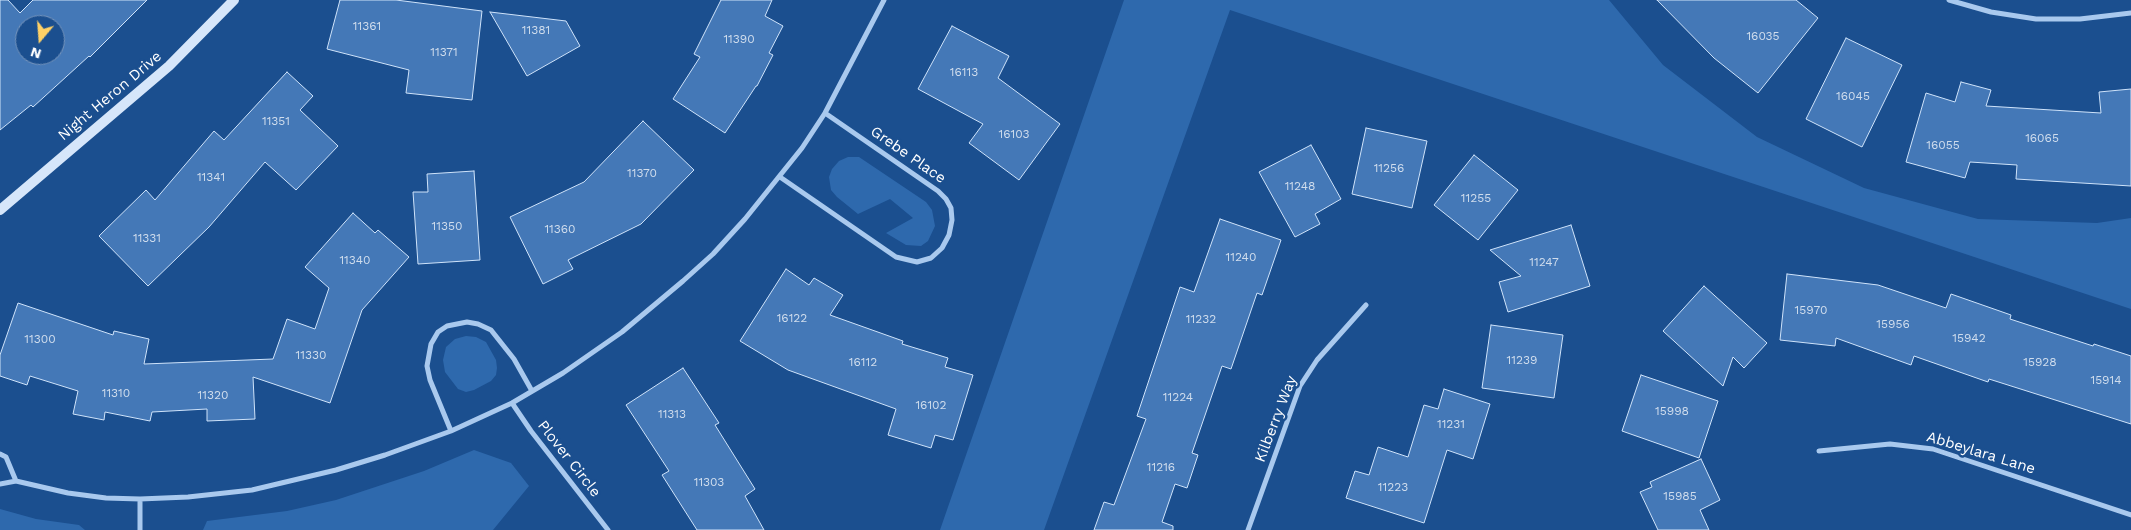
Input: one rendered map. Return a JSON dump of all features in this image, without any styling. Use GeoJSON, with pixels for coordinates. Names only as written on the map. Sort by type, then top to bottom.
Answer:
{"type":"FeatureCollection","features":[{"type":"Feature","properties":{"kind":"street","name":"Night Heron Drive"},"geometry":{"type":"LineString","coordinates":[[0,210],[169,66],[234,0]]}},
{"type":"Feature","properties":{"kind":"street"},"geometry":{"type":"LineString","coordinates":[[0,484],[16,481],[68,493],[140,499],[221,494],[277,484],[345,468],[423,442],[512,403],[591,354],[662,300],[713,254],[780,177],[825,113],[884,0]]}},
{"type":"Feature","properties":{"kind":"street"},"geometry":{"type":"LineString","coordinates":[[1949,0],[1991,12],[2036,19],[2080,19],[2131,13]]}},
{"type":"Feature","properties":{"kind":"street","name":"Grebe Place"},"geometry":{"type":"LineString","coordinates":[[780,177],[896,257],[917,262],[931,258],[942,248],[949,235],[952,220],[951,208],[946,199],[938,191],[825,113]]}},
{"type":"Feature","properties":{"kind":"street","name":"Kilberry Way"},"geometry":{"type":"LineString","coordinates":[[1248,530],[1300,386],[1318,360],[1366,305]]}},
{"type":"Feature","properties":{"kind":"street"},"geometry":{"type":"LineString","coordinates":[[451,431],[430,380],[427,366],[431,344],[438,332],[447,326],[467,322],[478,324],[491,330],[510,353],[532,391]]}},
{"type":"Feature","properties":{"kind":"street","name":"Plover Circle"},"geometry":{"type":"LineString","coordinates":[[512,403],[531,431],[608,530]]}},
{"type":"Feature","properties":{"kind":"street","name":"Abbeylara Lane"},"geometry":{"type":"LineString","coordinates":[[1818,451],[1882,444],[1933,449],[2131,515]]}},
{"type":"Feature","properties":{"kind":"street"},"geometry":{"type":"LineString","coordinates":[[0,454],[6,457],[16,481]]}},
{"type":"Feature","properties":{"kind":"street"},"geometry":{"type":"LineString","coordinates":[[140,499],[140,530]]}},
{"type":"Feature","properties":{"kind":"shaded area"},"geometry":{"type":"Polygon","coordinates":[[[1124,0],[1609,0],[1663,65],[1757,137],[1864,188],[1978,219],[2097,223],[2131,218],[2131,309],[1230,10],[1044,530],[940,530],[1124,0]]]}},
{"type":"Feature","properties":{"kind":"shaded area"},"geometry":{"type":"Polygon","coordinates":[[[848,157],[859,157],[926,202],[932,210],[935,226],[928,241],[921,246],[906,245],[886,233],[913,218],[890,199],[858,214],[837,197],[831,190],[829,177],[832,169],[839,161],[848,157]]]}},
{"type":"Feature","properties":{"kind":"shaded area"},"geometry":{"type":"Polygon","coordinates":[[[466,336],[476,337],[486,342],[496,360],[497,368],[496,375],[491,381],[466,392],[458,389],[445,372],[443,360],[446,347],[455,339],[466,336]]]}},
{"type":"Feature","properties":{"kind":"shaded area"},"geometry":{"type":"Polygon","coordinates":[[[474,450],[511,463],[529,486],[493,530],[203,530],[207,521],[287,511],[336,500],[424,471],[474,450]]]}},
{"type":"Feature","properties":{"kind":"shaded area"},"geometry":{"type":"Polygon","coordinates":[[[0,509],[36,519],[79,525],[85,530],[0,530],[0,509]]]}},
{"type":"Feature","properties":{"kind":"building"},"geometry":{"type":"Polygon","coordinates":[[[0,0],[8,0],[20,13],[33,0],[147,0],[90,57],[33,107],[31,105],[0,130],[0,0]]]}},
{"type":"Feature","properties":{"kind":"building"},"geometry":{"type":"Polygon","coordinates":[[[340,0],[396,0],[482,11],[472,100],[406,93],[409,70],[327,49],[340,0]]]}},
{"type":"Feature","properties":{"kind":"building"},"geometry":{"type":"Polygon","coordinates":[[[721,0],[772,0],[765,16],[783,26],[769,53],[773,55],[757,86],[725,133],[673,99],[700,57],[694,54],[721,0]]]}},
{"type":"Feature","properties":{"kind":"building"},"geometry":{"type":"Polygon","coordinates":[[[1657,0],[1796,0],[1818,18],[1758,93],[1714,58],[1657,0]]]}},
{"type":"Feature","properties":{"kind":"building"},"geometry":{"type":"Polygon","coordinates":[[[490,12],[566,21],[580,46],[527,76],[490,12]]]}},
{"type":"Feature","properties":{"kind":"building"},"geometry":{"type":"Polygon","coordinates":[[[952,26],[1009,56],[998,78],[1060,124],[1019,180],[969,143],[983,124],[918,89],[952,26]]]}},
{"type":"Feature","properties":{"kind":"building"},"geometry":{"type":"Polygon","coordinates":[[[1846,38],[1902,65],[1862,147],[1806,119],[1846,38]]]}},
{"type":"Feature","properties":{"kind":"building"},"geometry":{"type":"Polygon","coordinates":[[[287,72],[313,96],[300,110],[338,146],[296,190],[265,162],[209,227],[148,286],[99,236],[146,190],[155,200],[214,131],[224,140],[287,72]]]}},
{"type":"Feature","properties":{"kind":"building"},"geometry":{"type":"Polygon","coordinates":[[[1961,82],[1991,90],[1986,106],[2101,113],[2099,92],[2131,89],[2131,186],[2016,179],[2017,165],[1970,162],[1965,178],[1906,162],[1926,93],[1955,102],[1961,82]]]}},
{"type":"Feature","properties":{"kind":"building"},"geometry":{"type":"Polygon","coordinates":[[[643,121],[694,170],[641,224],[568,260],[573,269],[543,284],[510,217],[584,182],[643,121]]]}},
{"type":"Feature","properties":{"kind":"building"},"geometry":{"type":"Polygon","coordinates":[[[1366,128],[1427,141],[1412,208],[1352,194],[1366,128]]]}},
{"type":"Feature","properties":{"kind":"building"},"geometry":{"type":"Polygon","coordinates":[[[1311,145],[1341,199],[1315,214],[1320,224],[1295,237],[1259,172],[1311,145]]]}},
{"type":"Feature","properties":{"kind":"building"},"geometry":{"type":"Polygon","coordinates":[[[1474,155],[1518,190],[1478,240],[1434,205],[1474,155]]]}},
{"type":"Feature","properties":{"kind":"building"},"geometry":{"type":"Polygon","coordinates":[[[474,171],[480,260],[418,264],[413,192],[428,192],[427,174],[474,171]]]}},
{"type":"Feature","properties":{"kind":"building"},"geometry":{"type":"Polygon","coordinates":[[[353,213],[375,233],[378,230],[409,257],[362,310],[330,403],[253,377],[255,419],[207,421],[207,409],[152,412],[150,421],[105,412],[104,420],[73,414],[78,391],[30,376],[27,385],[0,376],[0,355],[18,303],[113,335],[114,331],[149,339],[144,364],[273,359],[287,319],[315,329],[329,288],[305,267],[353,213]]]}},
{"type":"Feature","properties":{"kind":"building"},"geometry":{"type":"Polygon","coordinates":[[[1220,219],[1281,240],[1262,295],[1257,293],[1231,369],[1222,366],[1192,453],[1198,455],[1187,488],[1175,484],[1162,522],[1173,526],[1173,530],[1094,530],[1104,502],[1114,505],[1146,419],[1137,416],[1180,287],[1194,292],[1220,219]]]}},
{"type":"Feature","properties":{"kind":"building"},"geometry":{"type":"Polygon","coordinates":[[[1571,225],[1590,286],[1508,312],[1499,282],[1521,276],[1490,250],[1571,225]]]}},
{"type":"Feature","properties":{"kind":"building"},"geometry":{"type":"Polygon","coordinates":[[[786,269],[809,285],[814,278],[843,295],[830,315],[903,341],[902,344],[948,358],[945,367],[973,375],[953,440],[935,435],[931,448],[888,435],[896,409],[788,370],[740,341],[786,269]]]}},
{"type":"Feature","properties":{"kind":"building"},"geometry":{"type":"Polygon","coordinates":[[[1787,274],[1878,285],[1946,308],[1951,294],[2011,315],[2010,319],[2093,346],[2094,344],[2131,356],[2131,424],[1989,379],[1988,382],[1914,356],[1911,365],[1836,338],[1835,346],[1780,340],[1787,274]]]}},
{"type":"Feature","properties":{"kind":"building"},"geometry":{"type":"Polygon","coordinates":[[[1704,286],[1767,343],[1744,368],[1733,357],[1723,386],[1663,331],[1704,286]]]}},
{"type":"Feature","properties":{"kind":"building"},"geometry":{"type":"Polygon","coordinates":[[[1491,325],[1563,335],[1554,398],[1482,388],[1491,325]]]}},
{"type":"Feature","properties":{"kind":"building"},"geometry":{"type":"Polygon","coordinates":[[[683,368],[719,423],[715,425],[755,489],[745,496],[764,530],[697,530],[662,475],[669,471],[626,405],[683,368]]]}},
{"type":"Feature","properties":{"kind":"building"},"geometry":{"type":"Polygon","coordinates":[[[1641,375],[1718,401],[1699,458],[1622,431],[1641,375]]]}},
{"type":"Feature","properties":{"kind":"building"},"geometry":{"type":"Polygon","coordinates":[[[1444,389],[1490,404],[1473,459],[1447,450],[1424,523],[1346,498],[1355,471],[1369,475],[1378,447],[1408,457],[1424,405],[1438,409],[1444,389]]]}},
{"type":"Feature","properties":{"kind":"building"},"geometry":{"type":"Polygon","coordinates":[[[1701,459],[1720,500],[1700,510],[1709,530],[1658,530],[1640,492],[1652,487],[1650,482],[1701,459]]]}}]}
